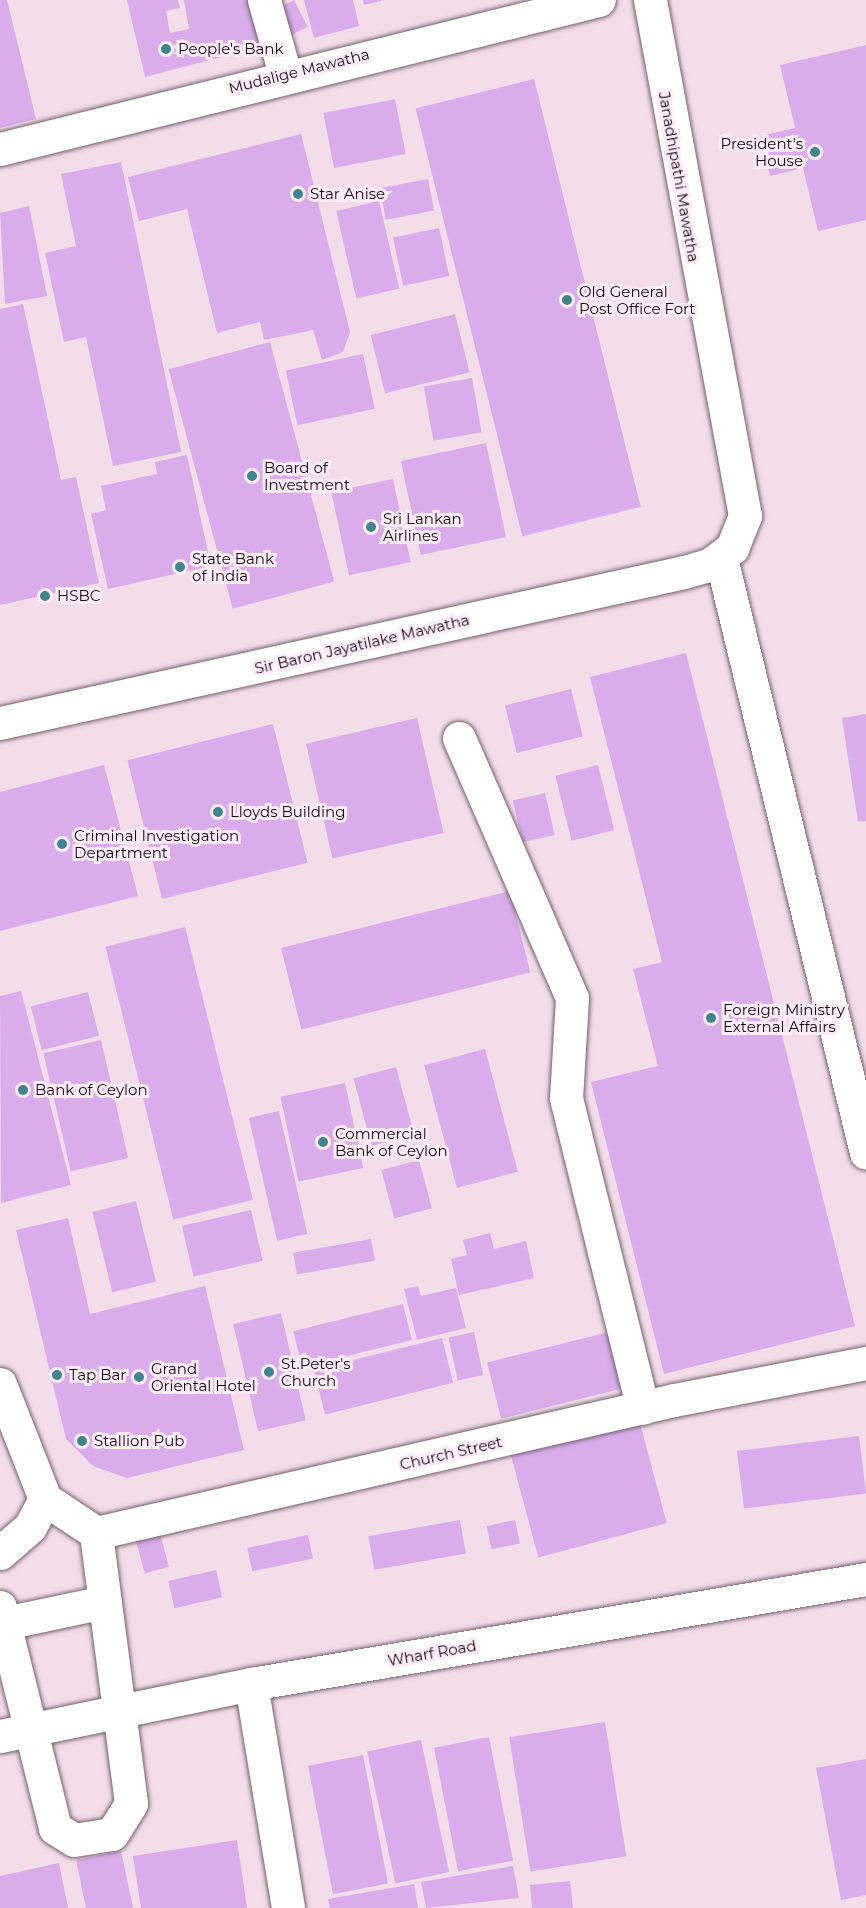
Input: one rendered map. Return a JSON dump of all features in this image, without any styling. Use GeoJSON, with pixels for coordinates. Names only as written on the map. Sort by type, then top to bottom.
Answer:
{"type":"FeatureCollection","features":[{"type":"Feature","properties":{"kind":"main road"},"geometry":{"type":"LineString","coordinates":[[264,0],[285,74]]}},
{"type":"Feature","properties":{"kind":"main road","name":"Mudalige Mawatha"},"geometry":{"type":"LineString","coordinates":[[0,149],[285,74],[599,0]]}},
{"type":"Feature","properties":{"kind":"main road","name":"Janadhipathi Mawatha"},"geometry":{"type":"LineString","coordinates":[[650,0],[745,516],[741,534],[721,558]]}},
{"type":"Feature","properties":{"kind":"main road"},"geometry":{"type":"LineString","coordinates":[[721,558],[866,1153]]}},
{"type":"Feature","properties":{"kind":"main road","name":"Sir Baron Jayatilake Mawatha"},"geometry":{"type":"LineString","coordinates":[[0,723],[684,572],[721,558]]}},
{"type":"Feature","properties":{"kind":"main road"},"geometry":{"type":"LineString","coordinates":[[459,738],[572,998],[566,1098],[643,1408]]}},
{"type":"Feature","properties":{"kind":"main road","name":"Church Street"},"geometry":{"type":"LineString","coordinates":[[96,1533],[643,1408],[866,1363]]}},
{"type":"Feature","properties":{"kind":"main road"},"geometry":{"type":"LineString","coordinates":[[0,1384],[45,1499],[96,1533],[121,1712],[131,1803],[112,1834],[74,1840],[55,1828],[3,1615],[105,1602]]}},
{"type":"Feature","properties":{"kind":"main road"},"geometry":{"type":"LineString","coordinates":[[0,1553],[30,1527],[45,1499]]}},
{"type":"Feature","properties":{"kind":"main road","name":"Wharf Road"},"geometry":{"type":"LineString","coordinates":[[0,1736],[33,1733],[251,1684],[866,1579]]}},
{"type":"Feature","properties":{"kind":"main road"},"geometry":{"type":"LineString","coordinates":[[251,1684],[288,1908]]}},
{"type":"Feature","properties":{"kind":"building"},"geometry":{"type":"Polygon","coordinates":[[[0,0],[7,0],[36,119],[0,128],[0,0]]]}},
{"type":"Feature","properties":{"kind":"building"},"geometry":{"type":"Polygon","coordinates":[[[127,0],[178,0],[180,8],[166,11],[170,33],[189,29],[184,0],[249,0],[260,47],[145,77],[127,0]]]}},
{"type":"Feature","properties":{"kind":"building"},"geometry":{"type":"Polygon","coordinates":[[[294,0],[308,27],[284,39],[270,12],[294,0]]]}},
{"type":"Feature","properties":{"kind":"building"},"geometry":{"type":"Polygon","coordinates":[[[304,0],[353,0],[359,26],[314,38],[304,0]]]}},
{"type":"Feature","properties":{"kind":"building"},"geometry":{"type":"Polygon","coordinates":[[[363,0],[381,0],[381,1],[364,5],[363,0]]]}},
{"type":"Feature","properties":{"kind":"building","name":"President's House"},"geometry":{"type":"Polygon","coordinates":[[[866,45],[866,220],[818,231],[803,168],[770,176],[761,136],[795,128],[780,65],[866,45]]]}},
{"type":"Feature","properties":{"kind":"building"},"geometry":{"type":"Polygon","coordinates":[[[534,79],[641,507],[522,536],[416,109],[534,79]]]}},
{"type":"Feature","properties":{"kind":"building"},"geometry":{"type":"Polygon","coordinates":[[[395,99],[406,154],[334,168],[323,113],[395,99]]]}},
{"type":"Feature","properties":{"kind":"building"},"geometry":{"type":"Polygon","coordinates":[[[301,134],[350,332],[343,352],[322,360],[313,330],[264,340],[260,322],[217,333],[187,209],[139,221],[128,177],[301,134]]]}},
{"type":"Feature","properties":{"kind":"building"},"geometry":{"type":"Polygon","coordinates":[[[121,162],[181,452],[113,466],[86,337],[64,342],[45,253],[76,246],[61,174],[121,162]]]}},
{"type":"Feature","properties":{"kind":"building"},"geometry":{"type":"Polygon","coordinates":[[[428,179],[434,210],[386,220],[380,188],[428,179]]]}},
{"type":"Feature","properties":{"kind":"building"},"geometry":{"type":"Polygon","coordinates":[[[379,201],[399,289],[356,299],[336,211],[379,201]]]}},
{"type":"Feature","properties":{"kind":"building"},"geometry":{"type":"Polygon","coordinates":[[[29,206],[47,296],[5,304],[0,213],[29,206]]]}},
{"type":"Feature","properties":{"kind":"building"},"geometry":{"type":"Polygon","coordinates":[[[439,228],[449,276],[403,286],[393,238],[439,228]]]}},
{"type":"Feature","properties":{"kind":"building"},"geometry":{"type":"Polygon","coordinates":[[[23,304],[61,480],[76,477],[99,583],[0,605],[0,309],[23,304]]]}},
{"type":"Feature","properties":{"kind":"building"},"geometry":{"type":"Polygon","coordinates":[[[455,314],[470,372],[385,393],[371,335],[455,314]]]}},
{"type":"Feature","properties":{"kind":"building","name":"Board of Investment"},"geometry":{"type":"Polygon","coordinates":[[[270,342],[334,582],[233,609],[169,369],[270,342]]]}},
{"type":"Feature","properties":{"kind":"building"},"geometry":{"type":"Polygon","coordinates":[[[363,354],[375,409],[297,425],[286,370],[363,354]]]}},
{"type":"Feature","properties":{"kind":"building"},"geometry":{"type":"Polygon","coordinates":[[[472,378],[482,432],[433,441],[424,387],[472,378]]]}},
{"type":"Feature","properties":{"kind":"building"},"geometry":{"type":"Polygon","coordinates":[[[486,443],[506,537],[421,555],[401,461],[486,443]]]}},
{"type":"Feature","properties":{"kind":"building"},"geometry":{"type":"Polygon","coordinates":[[[187,455],[211,566],[108,589],[91,514],[106,510],[101,486],[157,474],[155,462],[187,455]]]}},
{"type":"Feature","properties":{"kind":"building","name":"Sri Lankan Airlines"},"geometry":{"type":"Polygon","coordinates":[[[393,479],[411,562],[349,575],[331,492],[393,479]]]}},
{"type":"Feature","properties":{"kind":"building","name":"Foreign Ministry External Affairs"},"geometry":{"type":"Polygon","coordinates":[[[686,653],[855,1326],[664,1374],[591,1082],[658,1066],[633,969],[662,962],[590,677],[686,653]]]}},
{"type":"Feature","properties":{"kind":"building"},"geometry":{"type":"Polygon","coordinates":[[[571,689],[583,737],[517,753],[505,705],[571,689]]]}},
{"type":"Feature","properties":{"kind":"building"},"geometry":{"type":"Polygon","coordinates":[[[866,714],[866,821],[858,822],[842,718],[866,714]]]}},
{"type":"Feature","properties":{"kind":"building"},"geometry":{"type":"Polygon","coordinates":[[[417,718],[444,833],[332,859],[306,744],[417,718]]]}},
{"type":"Feature","properties":{"kind":"building","name":"Lloyds Building"},"geometry":{"type":"Polygon","coordinates":[[[273,724],[308,863],[162,899],[127,760],[273,724]]]}},
{"type":"Feature","properties":{"kind":"building","name":"Criminal Investigation Department"},"geometry":{"type":"Polygon","coordinates":[[[104,765],[138,896],[0,931],[0,792],[104,765]]]}},
{"type":"Feature","properties":{"kind":"building"},"geometry":{"type":"Polygon","coordinates":[[[598,765],[614,830],[572,841],[555,776],[598,765]]]}},
{"type":"Feature","properties":{"kind":"building"},"geometry":{"type":"Polygon","coordinates":[[[545,793],[555,835],[523,842],[513,800],[545,793]]]}},
{"type":"Feature","properties":{"kind":"building"},"geometry":{"type":"Polygon","coordinates":[[[510,891],[530,973],[301,1030],[281,948],[510,891]]]}},
{"type":"Feature","properties":{"kind":"building"},"geometry":{"type":"Polygon","coordinates":[[[185,927],[253,1200],[173,1219],[105,947],[185,927]]]}},
{"type":"Feature","properties":{"kind":"building","name":"Bank of Ceylon"},"geometry":{"type":"Polygon","coordinates":[[[21,991],[71,1185],[1,1203],[0,996],[21,991]]]}},
{"type":"Feature","properties":{"kind":"building"},"geometry":{"type":"Polygon","coordinates":[[[88,992],[99,1036],[42,1050],[31,1006],[88,992]]]}},
{"type":"Feature","properties":{"kind":"building"},"geometry":{"type":"Polygon","coordinates":[[[101,1040],[128,1158],[71,1171],[44,1053],[101,1040]]]}},
{"type":"Feature","properties":{"kind":"building"},"geometry":{"type":"Polygon","coordinates":[[[485,1049],[518,1172],[457,1188],[424,1065],[485,1049]]]}},
{"type":"Feature","properties":{"kind":"building"},"geometry":{"type":"Polygon","coordinates":[[[396,1067],[414,1135],[372,1146],[353,1078],[396,1067]]]}},
{"type":"Feature","properties":{"kind":"building"},"geometry":{"type":"Polygon","coordinates":[[[345,1083],[363,1168],[299,1182],[280,1097],[345,1083]]]}},
{"type":"Feature","properties":{"kind":"building"},"geometry":{"type":"Polygon","coordinates":[[[279,1111],[307,1234],[277,1241],[249,1118],[279,1111]]]}},
{"type":"Feature","properties":{"kind":"building"},"geometry":{"type":"Polygon","coordinates":[[[419,1160],[432,1208],[394,1218],[381,1170],[419,1160]]]}},
{"type":"Feature","properties":{"kind":"building"},"geometry":{"type":"Polygon","coordinates":[[[136,1201],[156,1282],[112,1292],[92,1212],[136,1201]]]}},
{"type":"Feature","properties":{"kind":"building"},"geometry":{"type":"Polygon","coordinates":[[[251,1210],[263,1261],[194,1277],[182,1226],[251,1210]]]}},
{"type":"Feature","properties":{"kind":"building","name":"Grand Oriental Hotel"},"geometry":{"type":"Polygon","coordinates":[[[68,1218],[90,1314],[205,1286],[244,1450],[127,1478],[93,1466],[66,1439],[16,1230],[68,1218]]]}},
{"type":"Feature","properties":{"kind":"building"},"geometry":{"type":"Polygon","coordinates":[[[490,1233],[494,1249],[526,1241],[534,1278],[459,1295],[451,1259],[467,1255],[463,1240],[490,1233]]]}},
{"type":"Feature","properties":{"kind":"building"},"geometry":{"type":"Polygon","coordinates":[[[371,1239],[375,1261],[297,1274],[293,1253],[371,1239]]]}},
{"type":"Feature","properties":{"kind":"building"},"geometry":{"type":"Polygon","coordinates":[[[418,1286],[421,1296],[456,1288],[466,1328],[417,1340],[404,1289],[418,1286]]]}},
{"type":"Feature","properties":{"kind":"building"},"geometry":{"type":"Polygon","coordinates":[[[403,1304],[412,1340],[302,1367],[293,1331],[403,1304]]]}},
{"type":"Feature","properties":{"kind":"building","name":"St.Peter's Church"},"geometry":{"type":"Polygon","coordinates":[[[281,1313],[306,1420],[258,1431],[233,1324],[281,1313]]]}},
{"type":"Feature","properties":{"kind":"building"},"geometry":{"type":"Polygon","coordinates":[[[621,1329],[635,1385],[501,1419],[487,1362],[621,1329]]]}},
{"type":"Feature","properties":{"kind":"building"},"geometry":{"type":"Polygon","coordinates":[[[474,1332],[483,1375],[458,1380],[449,1337],[474,1332]]]}},
{"type":"Feature","properties":{"kind":"building"},"geometry":{"type":"Polygon","coordinates":[[[442,1338],[453,1383],[325,1415],[314,1370],[442,1338]]]}},
{"type":"Feature","properties":{"kind":"building"},"geometry":{"type":"Polygon","coordinates":[[[637,1412],[667,1523],[538,1558],[509,1446],[637,1412]]]}},
{"type":"Feature","properties":{"kind":"building"},"geometry":{"type":"Polygon","coordinates":[[[859,1436],[866,1494],[744,1509],[737,1451],[859,1436]]]}},
{"type":"Feature","properties":{"kind":"building"},"geometry":{"type":"Polygon","coordinates":[[[460,1520],[466,1553],[374,1570],[368,1536],[460,1520]]]}},
{"type":"Feature","properties":{"kind":"building"},"geometry":{"type":"Polygon","coordinates":[[[515,1520],[520,1543],[492,1550],[487,1526],[515,1520]]]}},
{"type":"Feature","properties":{"kind":"building"},"geometry":{"type":"Polygon","coordinates":[[[159,1530],[169,1567],[145,1573],[135,1536],[159,1530]]]}},
{"type":"Feature","properties":{"kind":"building"},"geometry":{"type":"Polygon","coordinates":[[[308,1535],[313,1558],[252,1571],[247,1548],[308,1535]]]}},
{"type":"Feature","properties":{"kind":"building"},"geometry":{"type":"Polygon","coordinates":[[[216,1570],[222,1597],[175,1608],[168,1581],[216,1570]]]}},
{"type":"Feature","properties":{"kind":"building"},"geometry":{"type":"Polygon","coordinates":[[[605,1722],[626,1856],[530,1871],[509,1737],[605,1722]]]}},
{"type":"Feature","properties":{"kind":"building"},"geometry":{"type":"Polygon","coordinates":[[[489,1737],[513,1861],[458,1871],[434,1748],[489,1737]]]}},
{"type":"Feature","properties":{"kind":"building"},"geometry":{"type":"Polygon","coordinates":[[[421,1740],[449,1872],[395,1883],[367,1751],[421,1740]]]}},
{"type":"Feature","properties":{"kind":"building"},"geometry":{"type":"Polygon","coordinates":[[[363,1755],[388,1884],[333,1894],[308,1766],[363,1755]]]}},
{"type":"Feature","properties":{"kind":"building"},"geometry":{"type":"Polygon","coordinates":[[[866,1759],[866,1895],[841,1900],[816,1768],[866,1759]]]}},
{"type":"Feature","properties":{"kind":"building"},"geometry":{"type":"Polygon","coordinates":[[[237,1840],[247,1908],[141,1908],[133,1856],[237,1840]]]}},
{"type":"Feature","properties":{"kind":"building"},"geometry":{"type":"Polygon","coordinates":[[[121,1851],[133,1908],[86,1908],[76,1860],[121,1851]]]}},
{"type":"Feature","properties":{"kind":"building"},"geometry":{"type":"Polygon","coordinates":[[[59,1863],[68,1908],[0,1908],[0,1876],[59,1863]]]}},
{"type":"Feature","properties":{"kind":"building"},"geometry":{"type":"Polygon","coordinates":[[[513,1866],[519,1898],[426,1908],[421,1882],[513,1866]]]}},
{"type":"Feature","properties":{"kind":"building"},"geometry":{"type":"Polygon","coordinates":[[[570,1881],[573,1908],[532,1908],[530,1885],[570,1881]]]}},
{"type":"Feature","properties":{"kind":"building"},"geometry":{"type":"Polygon","coordinates":[[[414,1884],[418,1908],[330,1908],[328,1899],[414,1884]]]}},
{"type":"Feature","properties":{"kind":"place","name":"People's Bank"},"geometry":{"type":"Point","coordinates":[166,49]}},
{"type":"Feature","properties":{"kind":"place","name":"President's House"},"geometry":{"type":"Point","coordinates":[815,152]}},
{"type":"Feature","properties":{"kind":"place","name":"Star Anise"},"geometry":{"type":"Point","coordinates":[298,194]}},
{"type":"Feature","properties":{"kind":"place","name":"Old General Post Office Fort"},"geometry":{"type":"Point","coordinates":[567,300]}},
{"type":"Feature","properties":{"kind":"place","name":"Board of Investment"},"geometry":{"type":"Point","coordinates":[252,476]}},
{"type":"Feature","properties":{"kind":"place","name":"Sri Lankan Airlines"},"geometry":{"type":"Point","coordinates":[371,527]}},
{"type":"Feature","properties":{"kind":"place","name":"State Bank of India"},"geometry":{"type":"Point","coordinates":[180,567]}},
{"type":"Feature","properties":{"kind":"place","name":"HSBC"},"geometry":{"type":"Point","coordinates":[45,596]}},
{"type":"Feature","properties":{"kind":"place","name":"Lloyds Building"},"geometry":{"type":"Point","coordinates":[218,812]}},
{"type":"Feature","properties":{"kind":"place","name":"Criminal Investigation Department"},"geometry":{"type":"Point","coordinates":[62,844]}},
{"type":"Feature","properties":{"kind":"place","name":"Foreign Ministry External Affairs"},"geometry":{"type":"Point","coordinates":[711,1018]}},
{"type":"Feature","properties":{"kind":"place","name":"Bank of Ceylon"},"geometry":{"type":"Point","coordinates":[23,1090]}},
{"type":"Feature","properties":{"kind":"place","name":"Commercial Bank of Ceylon"},"geometry":{"type":"Point","coordinates":[323,1142]}},
{"type":"Feature","properties":{"kind":"place","name":"St.Peter's Church"},"geometry":{"type":"Point","coordinates":[269,1372]}},
{"type":"Feature","properties":{"kind":"place","name":"Tap Bar"},"geometry":{"type":"Point","coordinates":[57,1375]}},
{"type":"Feature","properties":{"kind":"place","name":"Grand Oriental Hotel"},"geometry":{"type":"Point","coordinates":[139,1377]}},
{"type":"Feature","properties":{"kind":"place","name":"Stallion Pub"},"geometry":{"type":"Point","coordinates":[82,1441]}}]}
